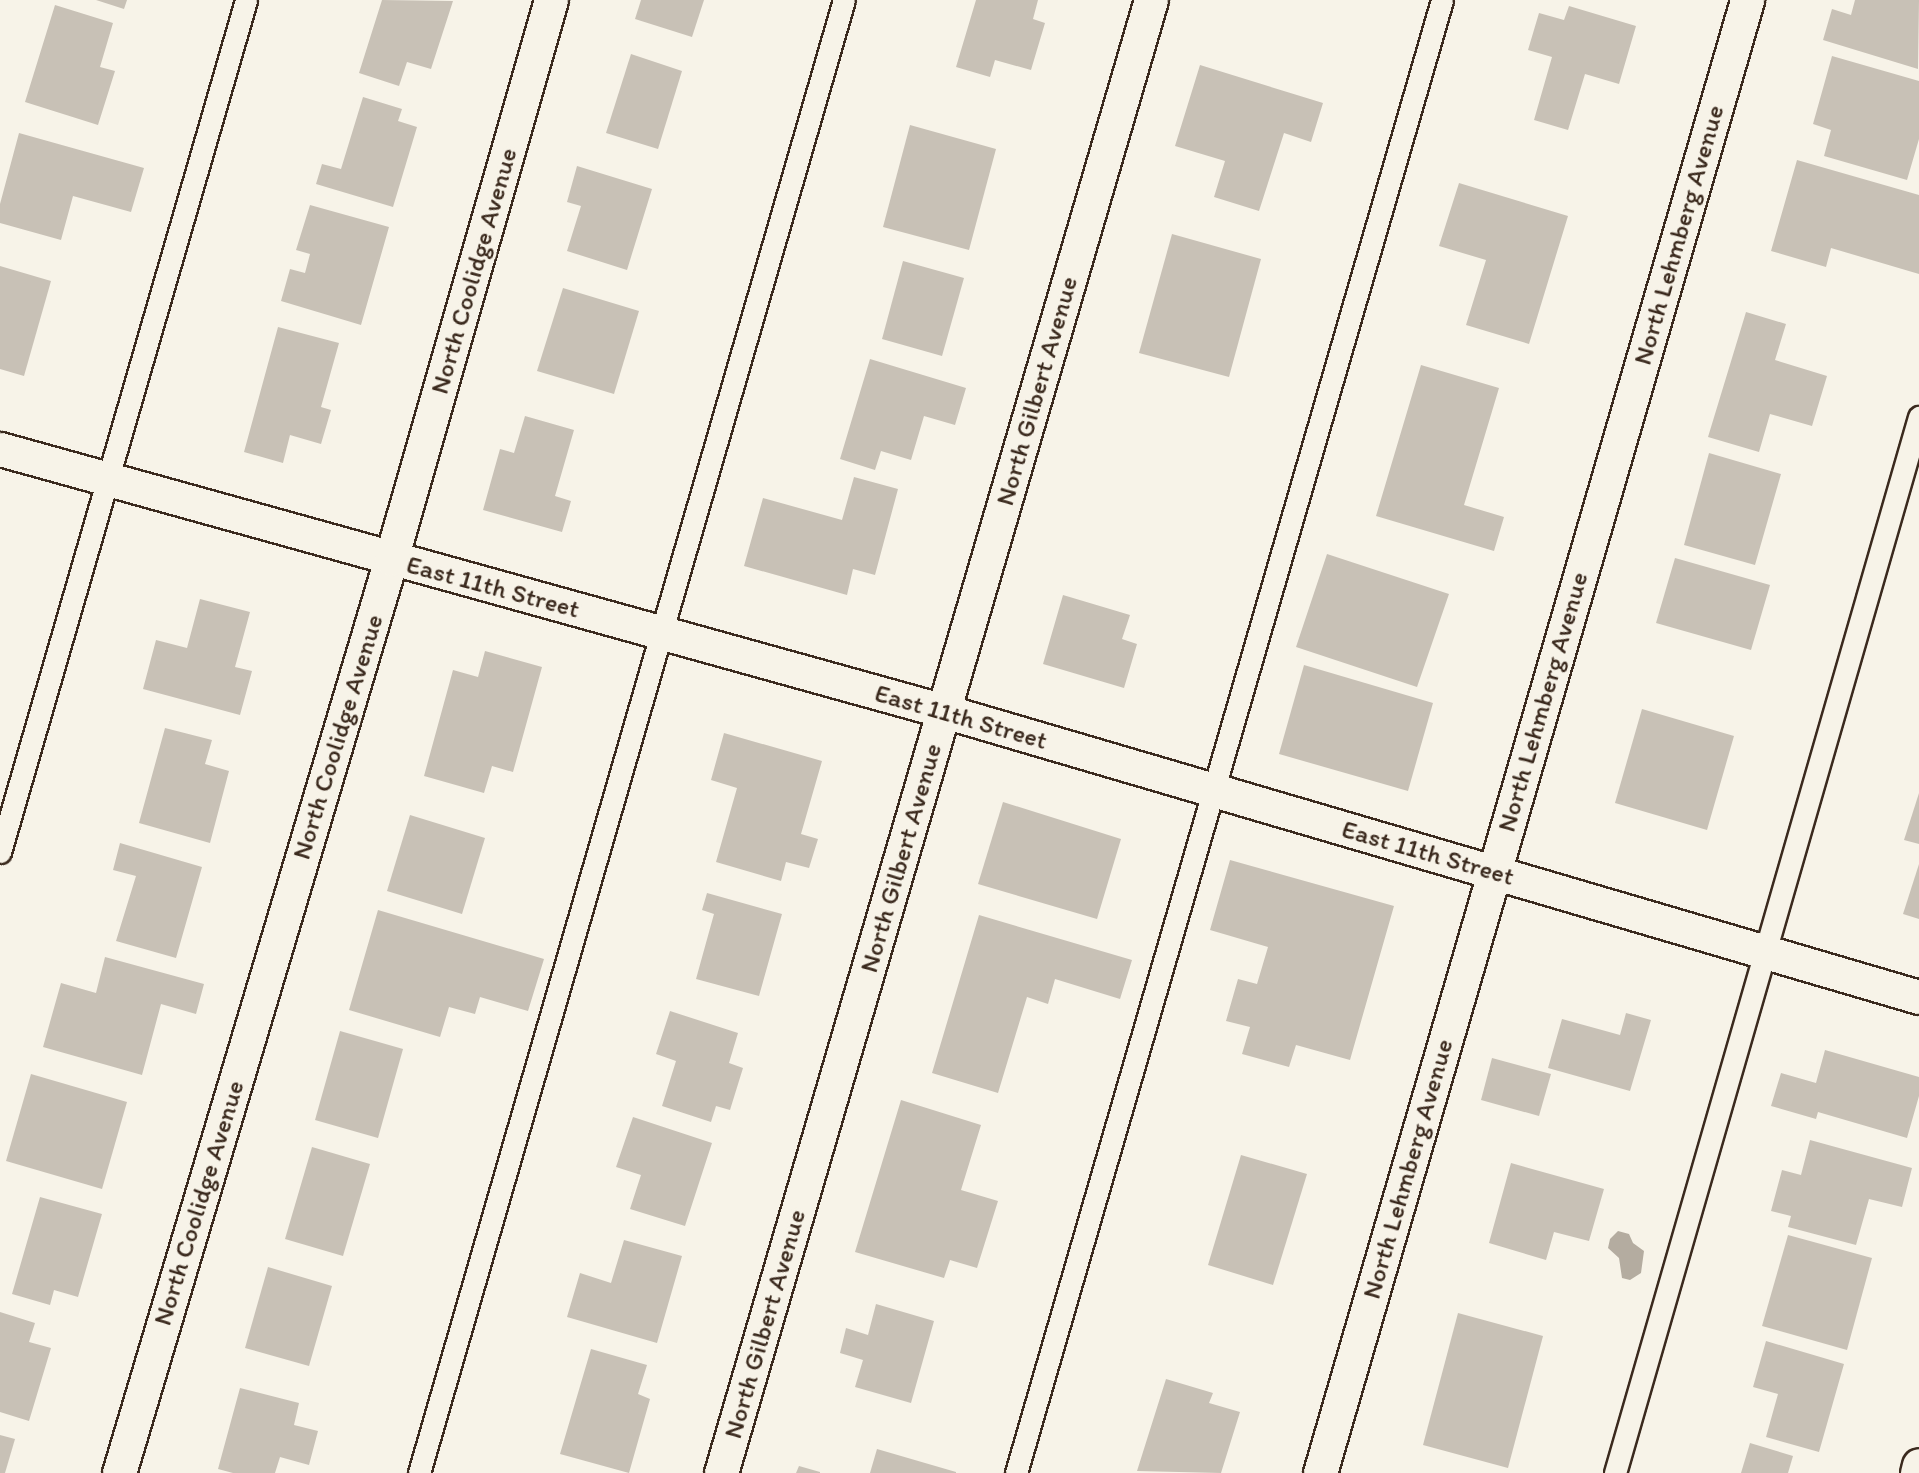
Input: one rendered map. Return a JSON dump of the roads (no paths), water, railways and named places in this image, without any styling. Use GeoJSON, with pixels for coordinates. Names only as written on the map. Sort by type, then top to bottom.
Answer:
{"type":"FeatureCollection","features":[{"type":"Feature","properties":{"kind":"street","name":"North Coolidge Avenue"},"geometry":{"type":"LineString","coordinates":[[119,1473],[391,559],[551,0]]}},
{"type":"Feature","properties":{"kind":"street","name":"North Gilbert Avenue"},"geometry":{"type":"LineString","coordinates":[[721,1473],[1151,0]]}},
{"type":"Feature","properties":{"kind":"street","name":"North Lehmberg Avenue"},"geometry":{"type":"LineString","coordinates":[[1320,1473],[1747,0]]}},
{"type":"Feature","properties":{"kind":"street","name":"East 11th Street"},"geometry":{"type":"LineString","coordinates":[[0,449],[944,711],[1919,997]]}},
{"type":"Feature","properties":{"kind":"street"},"geometry":{"type":"LineString","coordinates":[[1917,1473],[1919,1465]]}},
{"type":"Feature","properties":{"kind":"lane"},"geometry":{"type":"LineString","coordinates":[[0,852],[246,0]]}},
{"type":"Feature","properties":{"kind":"lane"},"geometry":{"type":"LineString","coordinates":[[419,1473],[844,0]]}},
{"type":"Feature","properties":{"kind":"lane"},"geometry":{"type":"LineString","coordinates":[[1016,1473],[1442,0]]}},
{"type":"Feature","properties":{"kind":"lane"},"geometry":{"type":"LineString","coordinates":[[1615,1473],[1919,417]]}}]}
